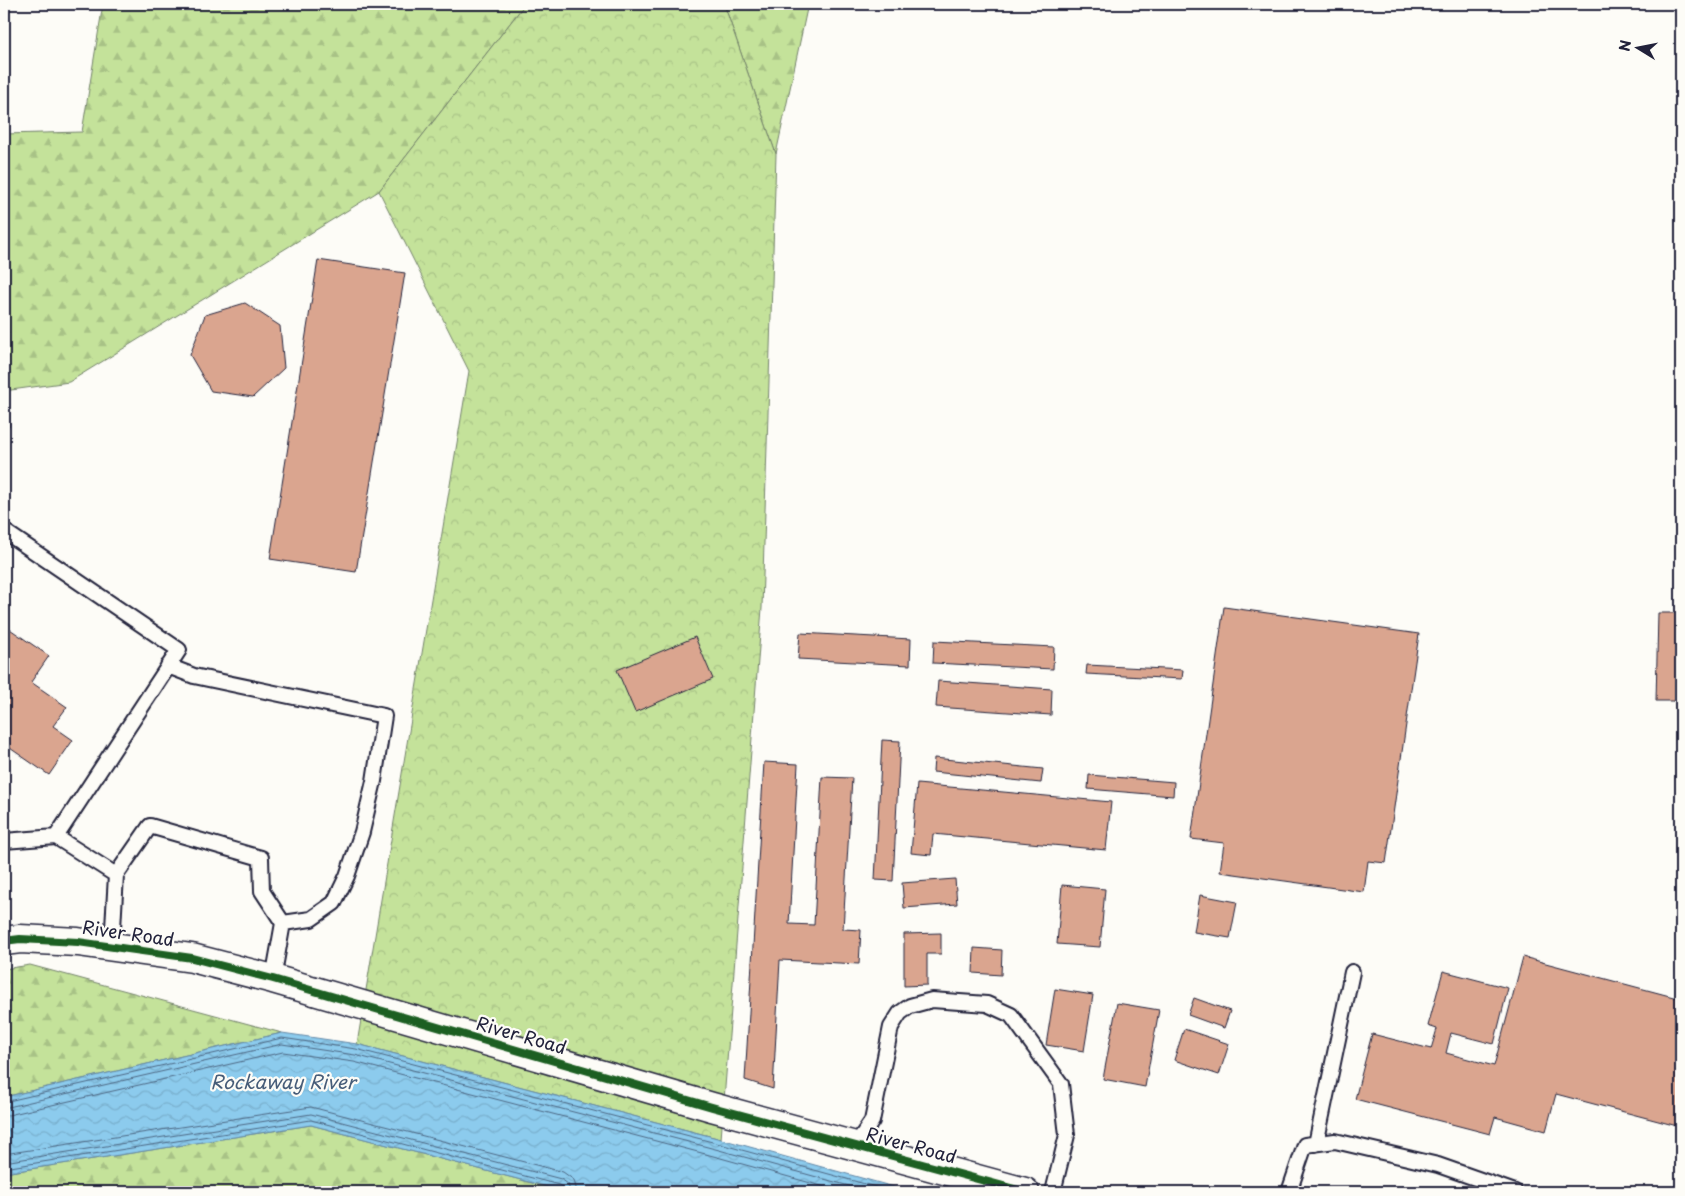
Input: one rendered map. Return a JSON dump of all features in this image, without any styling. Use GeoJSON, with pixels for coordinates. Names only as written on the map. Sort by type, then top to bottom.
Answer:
{"type":"FeatureCollection","features":[{"type":"Feature","properties":{"kind":"street","name":"River Road"},"geometry":{"type":"LineString","coordinates":[[4,941],[78,942],[192,958],[273,979],[712,1107],[1025,1192]]}},
{"type":"Feature","properties":{"kind":"lane"},"geometry":{"type":"LineString","coordinates":[[4,531],[179,650],[56,837]]}},
{"type":"Feature","properties":{"kind":"lane"},"geometry":{"type":"LineString","coordinates":[[168,666],[194,676],[384,716],[370,798],[362,832],[347,876],[334,903],[311,919],[283,923]]}},
{"type":"Feature","properties":{"kind":"lane"},"geometry":{"type":"LineString","coordinates":[[112,946],[116,875],[150,826],[261,858],[262,890],[283,923],[273,979]]}},
{"type":"Feature","properties":{"kind":"lane"},"geometry":{"type":"LineString","coordinates":[[4,841],[56,837],[116,875]]}},
{"type":"Feature","properties":{"kind":"lane"},"geometry":{"type":"LineString","coordinates":[[1316,1144],[1352,972]]}},
{"type":"Feature","properties":{"kind":"lane"},"geometry":{"type":"LineString","coordinates":[[855,1146],[872,1121],[892,1027],[900,1013],[910,1006],[932,1000],[987,1004],[1012,1015],[1061,1084],[1067,1135],[1053,1192]]}},
{"type":"Feature","properties":{"kind":"lane"},"geometry":{"type":"LineString","coordinates":[[1288,1192],[1305,1145],[1336,1141],[1438,1165],[1516,1192]]}},
{"type":"Feature","properties":{"kind":"green space"},"geometry":{"type":"Polygon","coordinates":[[[103,4],[525,4],[379,191],[69,382],[4,391],[4,134],[82,132],[103,4]]]}},
{"type":"Feature","properties":{"kind":"green space"},"geometry":{"type":"Polygon","coordinates":[[[525,4],[724,4],[776,154],[762,608],[721,1139],[357,1044],[469,371],[379,191],[525,4]]]}},
{"type":"Feature","properties":{"kind":"green space"},"geometry":{"type":"Polygon","coordinates":[[[724,4],[808,4],[776,154],[724,4]]]}},
{"type":"Feature","properties":{"kind":"green space"},"geometry":{"type":"Polygon","coordinates":[[[30,965],[282,1033],[4,1097],[4,969],[30,965]]]}},
{"type":"Feature","properties":{"kind":"green space"},"geometry":{"type":"Polygon","coordinates":[[[311,1125],[567,1192],[4,1192],[4,1173],[311,1125]]]}},
{"type":"Feature","properties":{"kind":"water","name":"Rockaway River"},"geometry":{"type":"Polygon","coordinates":[[[282,1033],[357,1044],[721,1139],[912,1192],[567,1192],[311,1125],[4,1173],[4,1097],[282,1033]]]}},
{"type":"Feature","properties":{"kind":"building"},"geometry":{"type":"Polygon","coordinates":[[[318,260],[405,273],[356,572],[270,559],[318,260]]]}},
{"type":"Feature","properties":{"kind":"building"},"geometry":{"type":"Polygon","coordinates":[[[245,303],[280,326],[284,368],[253,397],[211,391],[190,355],[205,315],[245,303]]]}},
{"type":"Feature","properties":{"kind":"building"},"geometry":{"type":"Polygon","coordinates":[[[4,407],[9,407],[9,427],[4,427],[4,407]]]}},
{"type":"Feature","properties":{"kind":"building"},"geometry":{"type":"Polygon","coordinates":[[[1224,607],[1419,634],[1386,863],[1368,861],[1364,892],[1220,872],[1224,843],[1191,839],[1224,607]]]}},
{"type":"Feature","properties":{"kind":"building"},"geometry":{"type":"Polygon","coordinates":[[[1658,613],[1681,613],[1681,701],[1656,701],[1658,613]]]}},
{"type":"Feature","properties":{"kind":"building"},"geometry":{"type":"Polygon","coordinates":[[[4,625],[49,656],[31,682],[67,707],[53,726],[73,740],[49,775],[4,744],[4,625]]]}},
{"type":"Feature","properties":{"kind":"building"},"geometry":{"type":"Polygon","coordinates":[[[800,633],[911,639],[910,665],[798,659],[800,633]]]}},
{"type":"Feature","properties":{"kind":"building"},"geometry":{"type":"Polygon","coordinates":[[[695,637],[713,679],[635,712],[617,670],[695,637]]]}},
{"type":"Feature","properties":{"kind":"building"},"geometry":{"type":"Polygon","coordinates":[[[934,641],[1054,647],[1053,669],[933,663],[934,641]]]}},
{"type":"Feature","properties":{"kind":"building"},"geometry":{"type":"Polygon","coordinates":[[[1087,665],[1183,670],[1182,679],[1086,674],[1087,665]]]}},
{"type":"Feature","properties":{"kind":"building"},"geometry":{"type":"Polygon","coordinates":[[[938,681],[1052,689],[1051,715],[936,707],[938,681]]]}},
{"type":"Feature","properties":{"kind":"building"},"geometry":{"type":"Polygon","coordinates":[[[882,740],[900,741],[893,881],[875,880],[882,740]]]}},
{"type":"Feature","properties":{"kind":"building"},"geometry":{"type":"Polygon","coordinates":[[[934,758],[1043,769],[1041,783],[933,772],[934,758]]]}},
{"type":"Feature","properties":{"kind":"building"},"geometry":{"type":"Polygon","coordinates":[[[764,762],[798,764],[789,924],[814,925],[822,777],[852,778],[843,929],[861,930],[859,964],[780,960],[773,1089],[745,1080],[764,762]]]}},
{"type":"Feature","properties":{"kind":"building"},"geometry":{"type":"Polygon","coordinates":[[[1089,775],[1174,782],[1173,796],[1088,789],[1089,775]]]}},
{"type":"Feature","properties":{"kind":"building"},"geometry":{"type":"Polygon","coordinates":[[[917,784],[1111,802],[1106,850],[933,834],[931,855],[911,853],[917,784]]]}},
{"type":"Feature","properties":{"kind":"building"},"geometry":{"type":"Polygon","coordinates":[[[955,879],[957,904],[904,908],[902,883],[955,879]]]}},
{"type":"Feature","properties":{"kind":"building"},"geometry":{"type":"Polygon","coordinates":[[[1062,885],[1105,889],[1100,947],[1057,944],[1062,885]]]}},
{"type":"Feature","properties":{"kind":"building"},"geometry":{"type":"Polygon","coordinates":[[[1200,895],[1237,902],[1230,938],[1194,932],[1200,895]]]}},
{"type":"Feature","properties":{"kind":"building"},"geometry":{"type":"Polygon","coordinates":[[[941,933],[941,954],[927,954],[927,985],[904,986],[904,934],[941,933]]]}},
{"type":"Feature","properties":{"kind":"building"},"geometry":{"type":"Polygon","coordinates":[[[974,948],[1002,950],[1001,975],[973,973],[974,948]]]}},
{"type":"Feature","properties":{"kind":"building"},"geometry":{"type":"Polygon","coordinates":[[[1523,957],[1681,999],[1681,1127],[1556,1094],[1546,1131],[1495,1117],[1490,1134],[1355,1099],[1372,1034],[1431,1049],[1437,1029],[1428,1026],[1443,971],[1508,988],[1494,1044],[1451,1033],[1446,1053],[1494,1066],[1523,957]]]}},
{"type":"Feature","properties":{"kind":"building"},"geometry":{"type":"Polygon","coordinates":[[[1055,989],[1093,995],[1084,1051],[1046,1045],[1055,989]]]}},
{"type":"Feature","properties":{"kind":"building"},"geometry":{"type":"Polygon","coordinates":[[[1194,998],[1230,1011],[1224,1028],[1188,1015],[1194,998]]]}},
{"type":"Feature","properties":{"kind":"building"},"geometry":{"type":"Polygon","coordinates":[[[1117,1003],[1159,1010],[1145,1087],[1103,1079],[1117,1003]]]}},
{"type":"Feature","properties":{"kind":"building"},"geometry":{"type":"Polygon","coordinates":[[[1184,1029],[1229,1044],[1219,1075],[1174,1060],[1184,1029]]]}},
{"type":"Feature","properties":{"kind":"cycle path"},"geometry":{"type":"LineString","coordinates":[[4,941],[20,939],[78,942],[192,958],[273,979],[712,1107],[1025,1192]]}}]}
